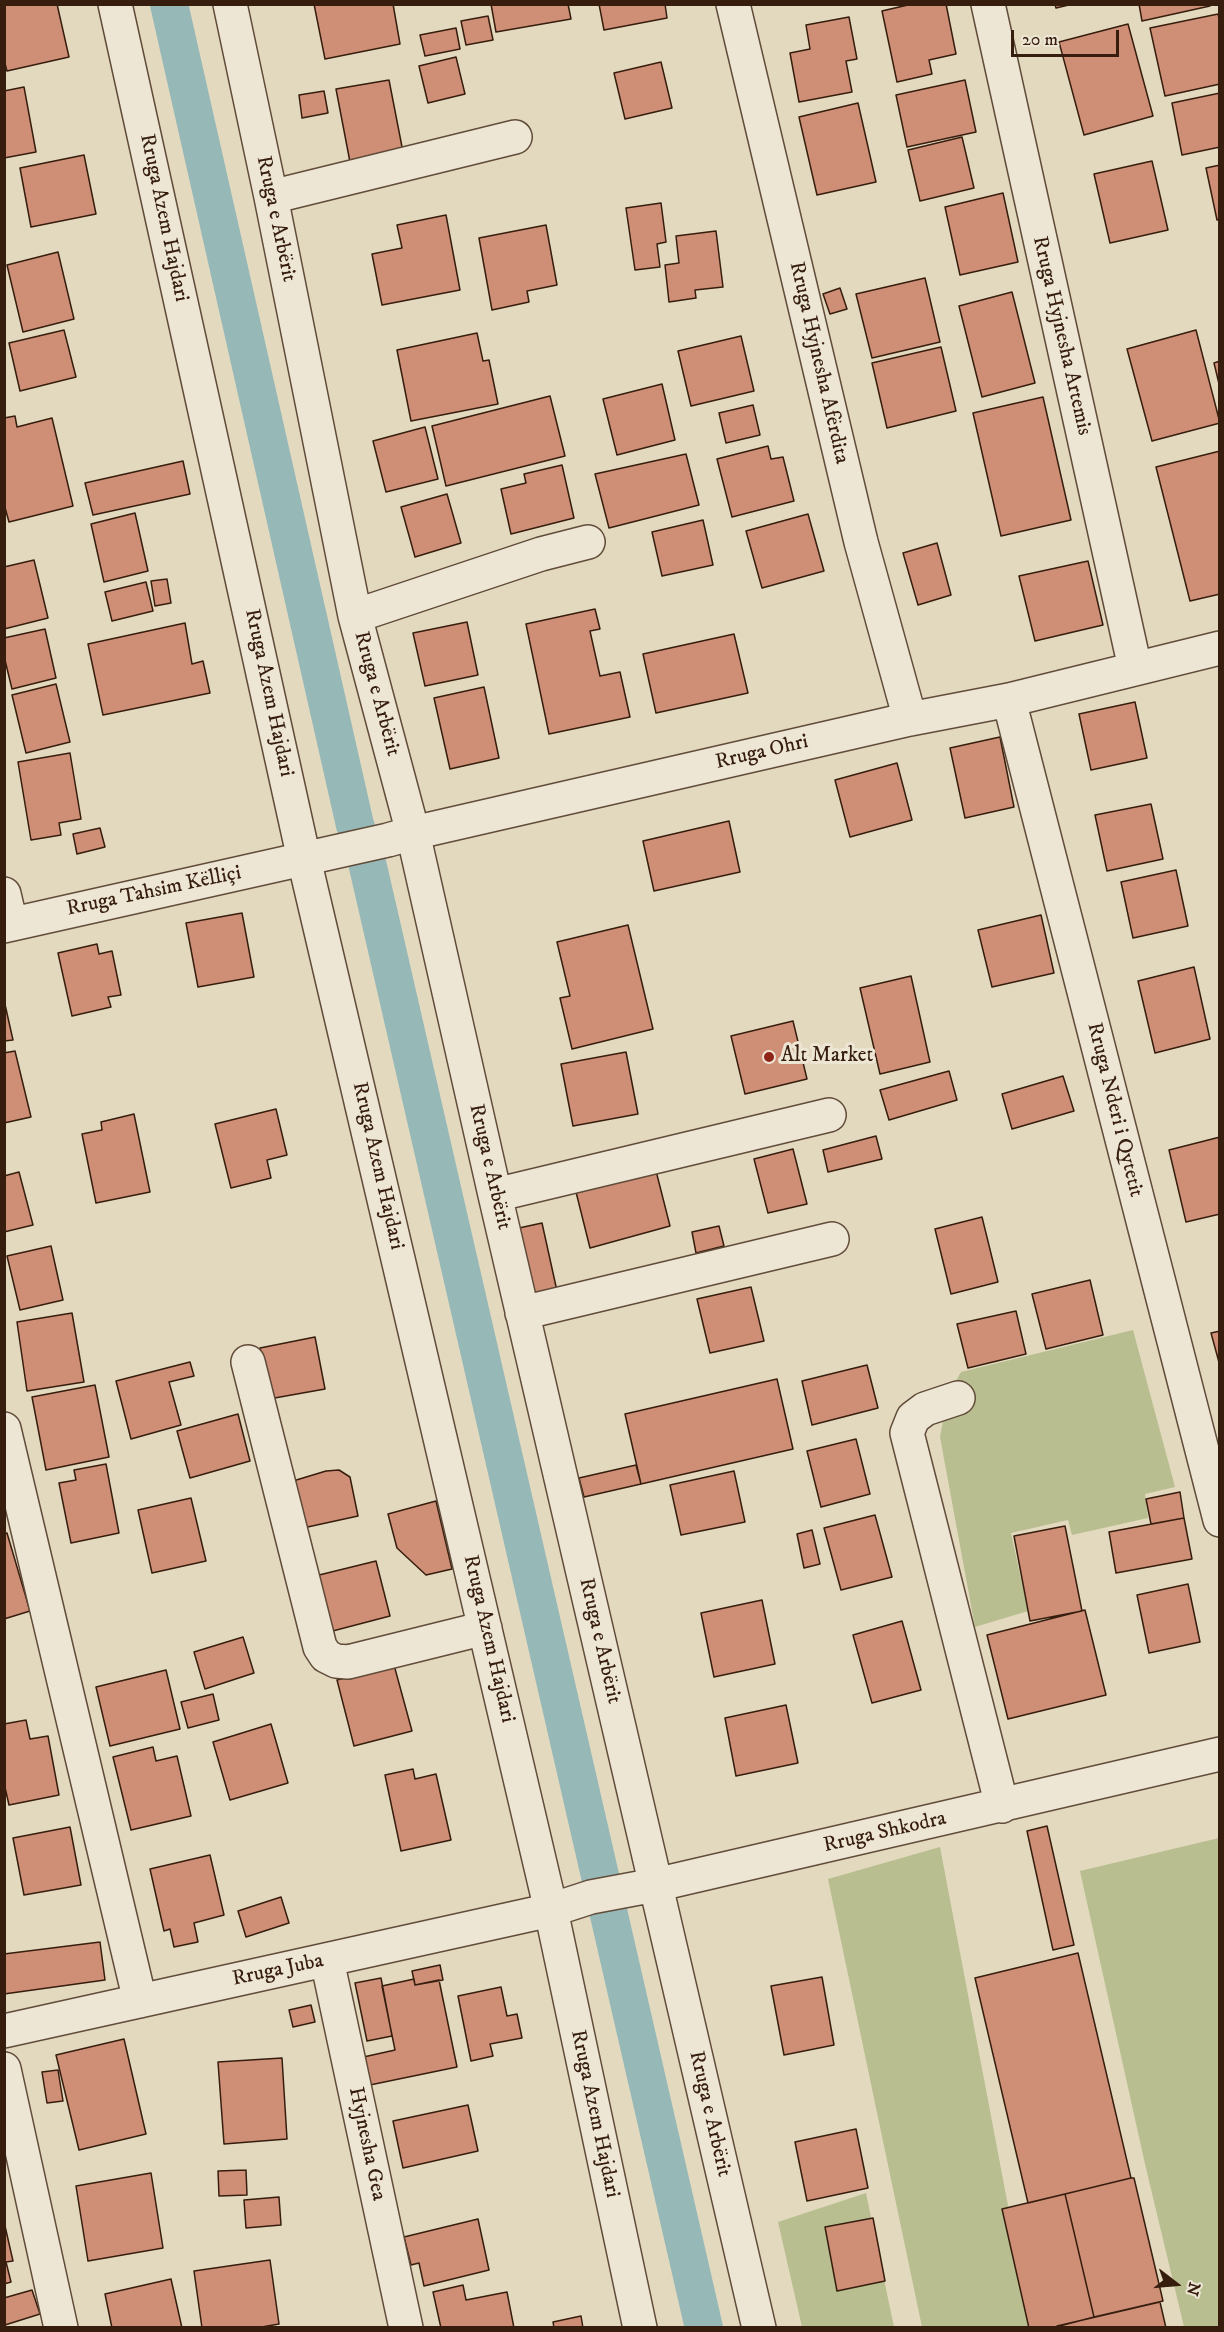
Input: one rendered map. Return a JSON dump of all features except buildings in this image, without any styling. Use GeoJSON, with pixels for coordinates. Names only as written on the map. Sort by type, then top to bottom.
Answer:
{"type":"FeatureCollection","features":[{"type":"Feature","properties":{"kind":"street","name":"Rruga Azem Hajdari"},"geometry":{"type":"LineString","coordinates":[[116,4],[314,856],[485,1628],[551,1910],[640,2328]]}},
{"type":"Feature","properties":{"kind":"street","name":"Rruga e Arbërit"},"geometry":{"type":"LineString","coordinates":[[230,4],[272,197],[401,837],[495,1196],[759,2328]]}},
{"type":"Feature","properties":{"kind":"street","name":"Rruga Hyjnesha Afërdita"},"geometry":{"type":"LineString","coordinates":[[733,4],[858,531],[910,719]]}},
{"type":"Feature","properties":{"kind":"street","name":"Rruga Hyjnesha Artemis"},"geometry":{"type":"LineString","coordinates":[[988,4],[1135,668]]}},
{"type":"Feature","properties":{"kind":"street"},"geometry":{"type":"LineString","coordinates":[[272,197],[515,137]]}},
{"type":"Feature","properties":{"kind":"street"},"geometry":{"type":"LineString","coordinates":[[355,616],[588,542]]}},
{"type":"Feature","properties":{"kind":"street","name":"Rruga Ohri"},"geometry":{"type":"LineString","coordinates":[[314,856],[910,719],[1009,700],[1220,648]]}},
{"type":"Feature","properties":{"kind":"street","name":"Rruga Nderi i Qytetit"},"geometry":{"type":"LineString","coordinates":[[1009,700],[1220,1520]]}},
{"type":"Feature","properties":{"kind":"street","name":"Rruga Tahsim Këlliçi"},"geometry":{"type":"LineString","coordinates":[[7,914],[314,856]]}},
{"type":"Feature","properties":{"kind":"street"},"geometry":{"type":"LineString","coordinates":[[495,1196],[829,1115]]}},
{"type":"Feature","properties":{"kind":"street"},"geometry":{"type":"LineString","coordinates":[[522,1313],[832,1239]]}},
{"type":"Feature","properties":{"kind":"street"},"geometry":{"type":"LineString","coordinates":[[248,1362],[320,1647],[326,1656],[336,1661],[348,1662],[485,1628]]}},
{"type":"Feature","properties":{"kind":"street"},"geometry":{"type":"LineString","coordinates":[[958,1398],[926,1409],[914,1419],[907,1432],[1002,1806]]}},
{"type":"Feature","properties":{"kind":"street"},"geometry":{"type":"LineString","coordinates":[[4,1429],[140,2001]]}},
{"type":"Feature","properties":{"kind":"street","name":"Rruga Shkodra"},"geometry":{"type":"LineString","coordinates":[[551,1910],[604,1895],[1220,1755]]}},
{"type":"Feature","properties":{"kind":"street","name":"Rruga Juba"},"geometry":{"type":"LineString","coordinates":[[4,2031],[551,1910]]}},
{"type":"Feature","properties":{"kind":"street","name":"Hyjnesha Gea"},"geometry":{"type":"LineString","coordinates":[[327,1960],[406,2328]]}},
{"type":"Feature","properties":{"kind":"street"},"geometry":{"type":"LineString","coordinates":[[4,2069],[61,2328]]}},
{"type":"Feature","properties":{"kind":"green space"},"geometry":{"type":"Polygon","coordinates":[[[1133,1330],[1175,1487],[1145,1494],[1148,1518],[1072,1535],[1068,1520],[1011,1533],[1028,1611],[975,1627],[940,1437],[948,1395],[961,1372],[1133,1330]]]}},
{"type":"Feature","properties":{"kind":"green space"},"geometry":{"type":"Polygon","coordinates":[[[1219,1838],[1219,2327],[1184,2327],[1080,1871],[1219,1838]]]}},
{"type":"Feature","properties":{"kind":"green space"},"geometry":{"type":"Polygon","coordinates":[[[940,1847],[1031,2327],[922,2327],[828,1879],[940,1847]]]}},
{"type":"Feature","properties":{"kind":"green space"},"geometry":{"type":"Polygon","coordinates":[[[866,2193],[894,2327],[802,2327],[778,2222],[866,2193]]]}},
{"type":"Feature","properties":{"kind":"waterway"},"geometry":{"type":"LineString","coordinates":[[169,4],[355,825],[366,858],[704,2328]]}},
{"type":"Feature","properties":{"kind":"place","name":"Alt Market"},"geometry":{"type":"Point","coordinates":[769,1057]}}]}
